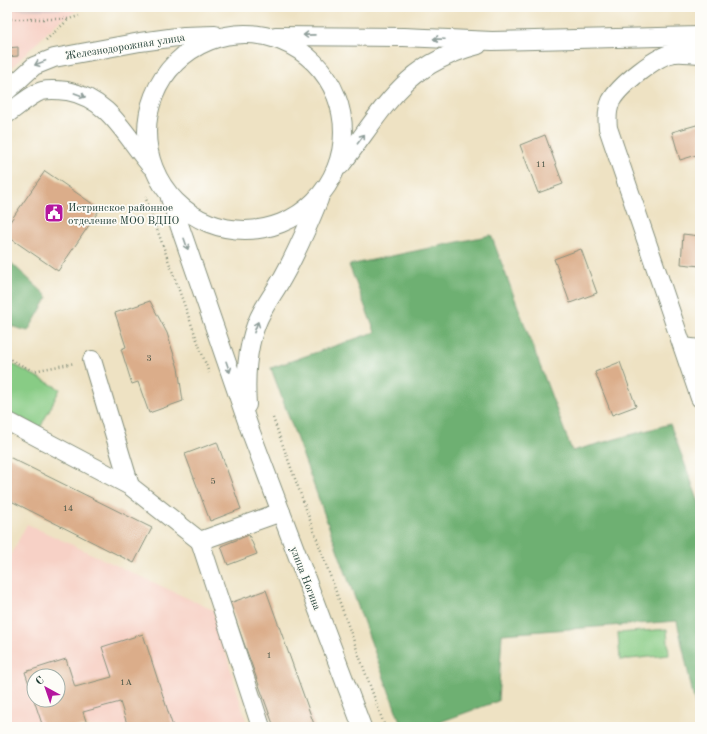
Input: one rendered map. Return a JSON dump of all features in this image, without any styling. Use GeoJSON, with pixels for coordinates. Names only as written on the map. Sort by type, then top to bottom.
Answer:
{"type":"FeatureCollection","features":[{"type":"Feature","properties":{"kind":"street","name":"Железнодорожная улица"},"geometry":{"type":"LineString","coordinates":[[7,91],[34,66],[54,58],[96,49],[184,36],[247,34],[264,36]]}},
{"type":"Feature","properties":{"kind":"street"},"geometry":{"type":"LineString","coordinates":[[155,170],[148,148],[147,131],[154,97],[161,82],[171,68],[188,53],[213,40],[230,35]]}},
{"type":"Feature","properties":{"kind":"street"},"geometry":{"type":"LineString","coordinates":[[264,36],[397,37],[492,41],[700,36]]}},
{"type":"Feature","properties":{"kind":"street"},"geometry":{"type":"LineString","coordinates":[[264,36],[281,40],[305,55],[322,70],[331,84],[338,100],[343,128],[342,151],[337,170]]}},
{"type":"Feature","properties":{"kind":"street"},"geometry":{"type":"LineString","coordinates":[[250,430],[246,392],[247,370],[253,336],[262,312],[283,278],[305,235],[320,197],[337,170],[385,104],[411,76],[443,56],[492,41]]}},
{"type":"Feature","properties":{"kind":"street"},"geometry":{"type":"LineString","coordinates":[[700,54],[674,53],[653,62],[628,82],[612,100],[607,114],[608,128],[691,348],[700,398]]}},
{"type":"Feature","properties":{"kind":"street"},"geometry":{"type":"LineString","coordinates":[[7,114],[41,91],[58,90],[87,98],[102,105],[114,117],[139,152],[155,170],[169,194],[250,430]]}},
{"type":"Feature","properties":{"kind":"street"},"geometry":{"type":"LineString","coordinates":[[169,194],[181,207],[195,217],[221,227],[244,231],[277,225],[293,218],[307,209],[320,197]]}},
{"type":"Feature","properties":{"kind":"street"},"geometry":{"type":"LineString","coordinates":[[92,360],[130,486]]}},
{"type":"Feature","properties":{"kind":"street"},"geometry":{"type":"LineString","coordinates":[[7,421],[130,486],[200,541],[261,727]]}},
{"type":"Feature","properties":{"kind":"street","name":"улица Ногина"},"geometry":{"type":"LineString","coordinates":[[250,430],[362,727]]}},
{"type":"Feature","properties":{"kind":"street"},"geometry":{"type":"LineString","coordinates":[[200,541],[281,512]]}},
{"type":"Feature","properties":{"kind":"path"},"geometry":{"type":"LineString","coordinates":[[7,19],[69,19],[79,16]]}},
{"type":"Feature","properties":{"kind":"path"},"geometry":{"type":"LineString","coordinates":[[7,358],[33,371],[92,360]]}},
{"type":"Feature","properties":{"kind":"path"},"geometry":{"type":"LineString","coordinates":[[273,418],[385,727]]}},
{"type":"Feature","properties":{"kind":"shaded area"},"geometry":{"type":"Polygon","coordinates":[[[7,7],[84,7],[79,9],[49,10],[7,9],[7,7]]]}},
{"type":"Feature","properties":{"kind":"shaded area"},"geometry":{"type":"Polygon","coordinates":[[[7,9],[79,9],[57,23],[7,72],[7,9]]]}},
{"type":"Feature","properties":{"kind":"shaded area"},"geometry":{"type":"Polygon","coordinates":[[[27,524],[213,610],[248,727],[7,727],[7,562],[27,524]]]}},
{"type":"Feature","properties":{"kind":"green space"},"geometry":{"type":"Polygon","coordinates":[[[491,235],[572,451],[670,424],[700,505],[700,727],[677,621],[502,634],[498,701],[426,727],[402,727],[271,368],[375,332],[349,265],[491,235]]]}},
{"type":"Feature","properties":{"kind":"green space"},"geometry":{"type":"Polygon","coordinates":[[[7,259],[48,297],[28,331],[7,325],[7,259]]]}},
{"type":"Feature","properties":{"kind":"green space"},"geometry":{"type":"Polygon","coordinates":[[[7,361],[60,389],[40,428],[7,411],[7,361]]]}},
{"type":"Feature","properties":{"kind":"green space"},"geometry":{"type":"Polygon","coordinates":[[[667,629],[669,655],[620,660],[618,633],[667,629]]]}},
{"type":"Feature","properties":{"kind":"building"},"geometry":{"type":"Polygon","coordinates":[[[18,47],[18,56],[7,57],[7,48],[18,47]]]}},
{"type":"Feature","properties":{"kind":"building"},"geometry":{"type":"Polygon","coordinates":[[[700,124],[700,154],[680,160],[672,132],[700,124]]]}},
{"type":"Feature","properties":{"kind":"building"},"geometry":{"type":"Polygon","coordinates":[[[545,135],[563,184],[538,193],[520,145],[545,135]]]}},
{"type":"Feature","properties":{"kind":"building"},"geometry":{"type":"Polygon","coordinates":[[[45,171],[100,209],[58,271],[7,236],[7,226],[45,171]]]}},
{"type":"Feature","properties":{"kind":"building"},"geometry":{"type":"Polygon","coordinates":[[[683,234],[700,236],[700,266],[681,264],[683,234]]]}},
{"type":"Feature","properties":{"kind":"building"},"geometry":{"type":"Polygon","coordinates":[[[581,249],[597,293],[570,303],[554,259],[581,249]]]}},
{"type":"Feature","properties":{"kind":"building"},"geometry":{"type":"Polygon","coordinates":[[[150,301],[167,333],[178,368],[183,401],[149,413],[138,382],[132,384],[121,349],[126,347],[115,313],[150,301]]]}},
{"type":"Feature","properties":{"kind":"building"},"geometry":{"type":"Polygon","coordinates":[[[620,362],[636,406],[612,415],[595,372],[620,362]]]}},
{"type":"Feature","properties":{"kind":"building"},"geometry":{"type":"Polygon","coordinates":[[[217,442],[241,509],[210,521],[185,454],[217,442]]]}},
{"type":"Feature","properties":{"kind":"building"},"geometry":{"type":"Polygon","coordinates":[[[7,456],[152,528],[134,563],[7,499],[7,456]]]}},
{"type":"Feature","properties":{"kind":"building"},"geometry":{"type":"Polygon","coordinates":[[[249,535],[257,554],[228,565],[221,546],[249,535]]]}},
{"type":"Feature","properties":{"kind":"building"},"geometry":{"type":"Polygon","coordinates":[[[266,590],[315,727],[274,727],[240,632],[230,603],[266,590]]]}},
{"type":"Feature","properties":{"kind":"building"},"geometry":{"type":"Polygon","coordinates":[[[143,634],[173,727],[128,727],[120,702],[83,712],[88,727],[43,727],[37,708],[66,708],[66,668],[38,668],[66,659],[75,687],[112,677],[102,647],[143,634]]]}},
{"type":"Feature","properties":{"kind":"place","name":"Истринское районное отделение МОО ВДПО"},"geometry":{"type":"Point","coordinates":[54,213]}}]}
